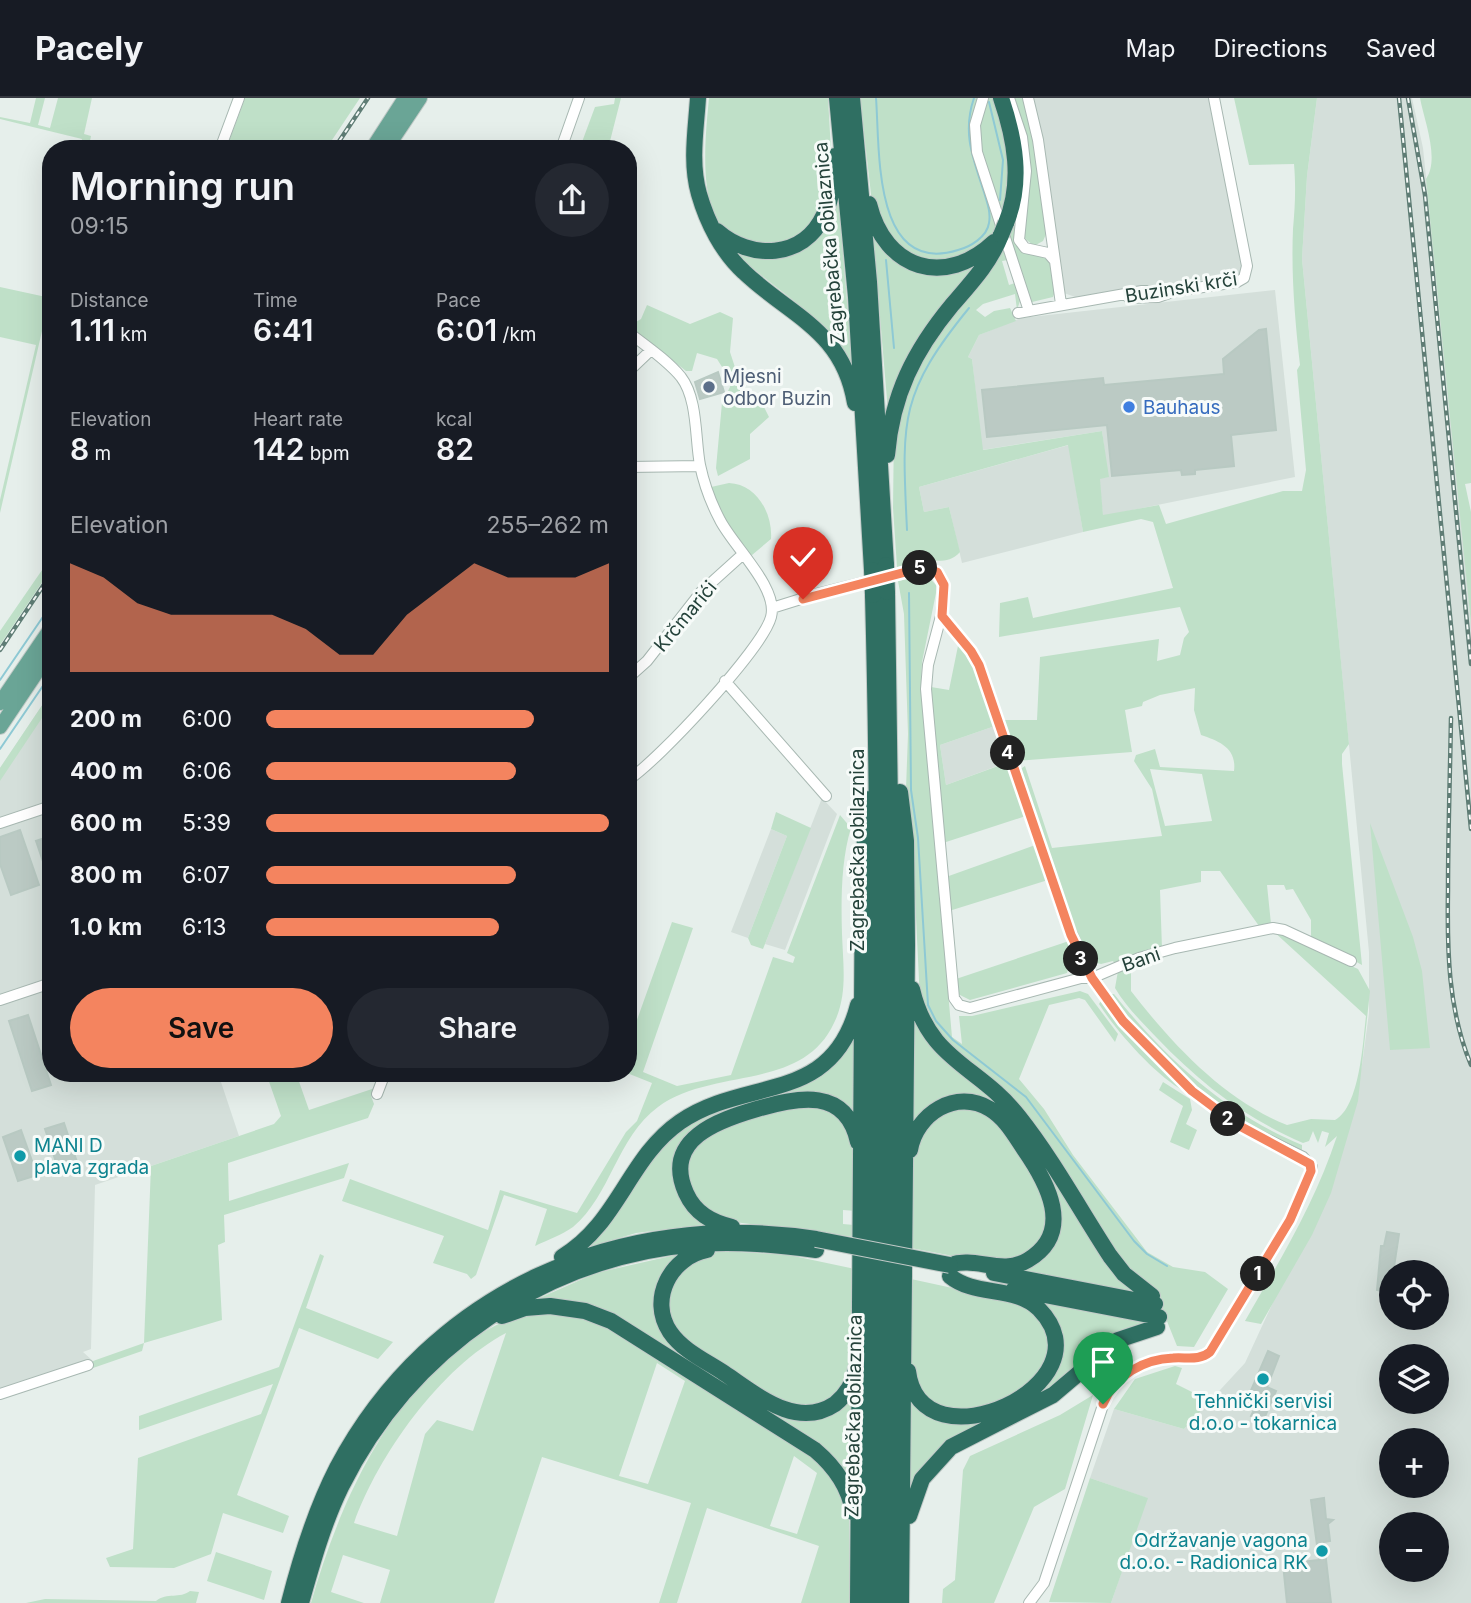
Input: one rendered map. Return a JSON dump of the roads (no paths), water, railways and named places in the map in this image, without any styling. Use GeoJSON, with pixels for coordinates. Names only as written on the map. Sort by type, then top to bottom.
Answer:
{"type":"FeatureCollection","features":[{"type":"Feature","properties":{"kind":"highway"},"geometry":{"type":"LineString","coordinates":[[698,98],[695,175],[711,224],[724,250],[744,273],[811,323],[836,352],[854,396],[861,465],[868,491]]}},
{"type":"Feature","properties":{"kind":"highway"},"geometry":{"type":"LineString","coordinates":[[711,224],[734,243],[761,252],[789,248],[812,233],[824,216],[833,181],[831,98]]}},
{"type":"Feature","properties":{"kind":"highway","name":"Zagrebačka obilaznica"},"geometry":{"type":"LineString","coordinates":[[837,98],[856,297],[868,491],[879,567],[890,696],[892,1093],[886,1603]]}},
{"type":"Feature","properties":{"kind":"highway"},"geometry":{"type":"LineString","coordinates":[[852,98],[858,112],[869,205],[879,233],[889,246],[916,265],[945,268],[975,258],[1004,229]]}},
{"type":"Feature","properties":{"kind":"highway","name":"Zagrebačka obilaznica"},"geometry":{"type":"LineString","coordinates":[[852,98],[869,282],[884,522],[879,567]]}},
{"type":"Feature","properties":{"kind":"highway"},"geometry":{"type":"LineString","coordinates":[[884,522],[888,498],[888,444],[901,384],[921,344],[990,258],[1004,229],[1014,194],[1016,162],[1013,136],[1001,98]]}},
{"type":"Feature","properties":{"kind":"highway","name":"Zagrebačka obilaznica"},"geometry":{"type":"LineString","coordinates":[[872,1603],[878,1094],[876,714],[880,594]]}},
{"type":"Feature","properties":{"kind":"highway"},"geometry":{"type":"LineString","coordinates":[[890,696],[898,733],[900,799],[906,841],[901,1603]]}},
{"type":"Feature","properties":{"kind":"highway"},"geometry":{"type":"LineString","coordinates":[[857,1603],[863,1169],[863,861],[869,802],[869,737],[876,714]]}},
{"type":"Feature","properties":{"kind":"highway"},"geometry":{"type":"LineString","coordinates":[[496,1298],[506,1286],[564,1256],[593,1234],[614,1208],[651,1147],[682,1121],[710,1108],[794,1083],[828,1062],[843,1044],[854,1019],[860,989],[859,945],[864,934]]}},
{"type":"Feature","properties":{"kind":"highway"},"geometry":{"type":"LineString","coordinates":[[907,945],[915,999],[928,1032],[952,1059],[990,1086],[1019,1116],[1110,1256],[1156,1311]]}},
{"type":"Feature","properties":{"kind":"highway"},"geometry":{"type":"LineString","coordinates":[[753,1238],[705,1217],[687,1195],[681,1174],[685,1153],[692,1140],[708,1126],[793,1099],[820,1100],[836,1108],[851,1122],[863,1169]]}},
{"type":"Feature","properties":{"kind":"highway"},"geometry":{"type":"LineString","coordinates":[[905,1193],[914,1135],[932,1111],[950,1103],[971,1102],[993,1110],[1003,1119],[1049,1190],[1054,1219],[1046,1242],[1032,1258],[1012,1266],[963,1262],[950,1270]]}},
{"type":"Feature","properties":{"kind":"highway"},"geometry":{"type":"LineString","coordinates":[[289,1603],[313,1520],[337,1469],[385,1394],[432,1346],[496,1298],[545,1272],[618,1246],[691,1233],[816,1245],[1156,1311]]}},
{"type":"Feature","properties":{"kind":"highway"},"geometry":{"type":"LineString","coordinates":[[753,1238],[700,1251],[674,1268],[665,1283],[662,1310],[667,1328],[681,1344],[773,1404],[791,1412],[807,1413],[834,1404],[850,1387],[861,1334]]}},
{"type":"Feature","properties":{"kind":"highway"},"geometry":{"type":"LineString","coordinates":[[301,1603],[330,1512],[361,1450],[391,1407],[443,1351],[510,1303],[588,1267],[676,1247],[753,1238]]}},
{"type":"Feature","properties":{"kind":"highway"},"geometry":{"type":"LineString","coordinates":[[904,1336],[912,1388],[922,1401],[942,1414],[965,1417],[992,1410],[1023,1397],[1042,1382],[1054,1357],[1054,1344],[1050,1326],[1039,1309],[1018,1297],[965,1285],[950,1270]]}},
{"type":"Feature","properties":{"kind":"highway"},"geometry":{"type":"LineString","coordinates":[[443,1351],[461,1345],[504,1315],[539,1306],[585,1311],[633,1332],[789,1431],[827,1459],[849,1494],[853,1512],[853,1585],[857,1603]]}},
{"type":"Feature","properties":{"kind":"highway"},"geometry":{"type":"LineString","coordinates":[[901,1567],[913,1498],[922,1479],[939,1457],[969,1436],[1053,1395],[1156,1311]]}},
{"type":"Feature","properties":{"kind":"main road"},"geometry":{"type":"LineString","coordinates":[[378,140],[405,98]]}},
{"type":"Feature","properties":{"kind":"main road"},"geometry":{"type":"LineString","coordinates":[[392,140],[420,98]]}},
{"type":"Feature","properties":{"kind":"main road"},"geometry":{"type":"LineString","coordinates":[[0,703],[42,641]]}},
{"type":"Feature","properties":{"kind":"main road"},"geometry":{"type":"LineString","coordinates":[[0,727],[42,664]]}},
{"type":"Feature","properties":{"kind":"street"},"geometry":{"type":"LineString","coordinates":[[223,140],[239,98]]}},
{"type":"Feature","properties":{"kind":"street"},"geometry":{"type":"LineString","coordinates":[[564,140],[579,98]]}},
{"type":"Feature","properties":{"kind":"street","name":"Buzinski krči"},"geometry":{"type":"LineString","coordinates":[[983,98],[975,125],[975,144],[1023,312],[1162,288],[1176,291],[1237,282],[1247,274],[1214,98]]}},
{"type":"Feature","properties":{"kind":"street"},"geometry":{"type":"LineString","coordinates":[[1009,98],[1022,137],[1026,171],[1018,234],[1022,245],[1048,253],[1055,261]]}},
{"type":"Feature","properties":{"kind":"street"},"geometry":{"type":"LineString","coordinates":[[1028,98],[1038,140],[1061,304]]}},
{"type":"Feature","properties":{"kind":"street"},"geometry":{"type":"LineString","coordinates":[[1036,250],[1045,244],[1051,232]]}},
{"type":"Feature","properties":{"kind":"street"},"geometry":{"type":"LineString","coordinates":[[637,339],[682,378],[687,389],[700,466],[712,503],[742,555],[766,588],[772,608],[769,622],[725,681],[662,752],[637,773]]}},
{"type":"Feature","properties":{"kind":"street"},"geometry":{"type":"LineString","coordinates":[[637,363],[651,350]]}},
{"type":"Feature","properties":{"kind":"street"},"geometry":{"type":"LineString","coordinates":[[637,467],[700,466]]}},
{"type":"Feature","properties":{"kind":"street","name":"Krčmarići"},"geometry":{"type":"LineString","coordinates":[[637,670],[701,592],[742,555]]}},
{"type":"Feature","properties":{"kind":"street"},"geometry":{"type":"LineString","coordinates":[[772,608],[921,568],[937,572],[942,579],[944,591],[942,616],[979,665],[1068,927],[1092,978],[1123,1021],[1192,1091],[1236,1124],[1303,1157],[1312,1167],[1290,1220],[1210,1352],[1198,1358],[1171,1358],[1146,1363],[1122,1377],[1106,1396],[1044,1583],[1029,1603]]}},
{"type":"Feature","properties":{"kind":"street","name":"Bani"},"geometry":{"type":"LineString","coordinates":[[942,616],[928,665],[926,689],[954,998],[960,1006],[970,1008],[1081,978],[1092,978],[1139,958],[1273,928],[1284,930],[1351,961]]}},
{"type":"Feature","properties":{"kind":"street"},"geometry":{"type":"LineString","coordinates":[[725,681],[827,796]]}},
{"type":"Feature","properties":{"kind":"street"},"geometry":{"type":"LineString","coordinates":[[0,823],[42,809]]}},
{"type":"Feature","properties":{"kind":"street"},"geometry":{"type":"LineString","coordinates":[[0,1000],[42,986]]}},
{"type":"Feature","properties":{"kind":"street"},"geometry":{"type":"LineString","coordinates":[[377,1094],[382,1082]]}},
{"type":"Feature","properties":{"kind":"street"},"geometry":{"type":"LineString","coordinates":[[0,1394],[88,1365]]}},
{"type":"Feature","properties":{"kind":"waterway"},"geometry":{"type":"LineString","coordinates":[[876,98],[878,147],[886,203],[895,227],[909,245],[930,253],[958,250],[968,246],[977,241],[988,228],[988,207],[970,145],[969,123],[974,98]]}},
{"type":"Feature","properties":{"kind":"waterway"},"geometry":{"type":"LineString","coordinates":[[989,102],[1003,160],[1000,200]]}},
{"type":"Feature","properties":{"kind":"waterway"},"geometry":{"type":"LineString","coordinates":[[886,260],[894,348]]}},
{"type":"Feature","properties":{"kind":"waterway"},"geometry":{"type":"LineString","coordinates":[[907,530],[905,462],[909,411],[929,364],[969,308]]}},
{"type":"Feature","properties":{"kind":"waterway"},"geometry":{"type":"LineString","coordinates":[[909,593],[911,790],[918,838],[928,1005],[936,1021],[953,1040],[1026,1097],[1134,1241],[1147,1254],[1167,1266]]}},
{"type":"Feature","properties":{"kind":"waterway"},"geometry":{"type":"LineString","coordinates":[[0,680],[42,618]]}},
{"type":"Feature","properties":{"kind":"waterway"},"geometry":{"type":"LineString","coordinates":[[0,749],[42,687]]}},
{"type":"Feature","properties":{"kind":"railway"},"geometry":{"type":"LineString","coordinates":[[340,140],[368,98]]}},
{"type":"Feature","properties":{"kind":"railway"},"geometry":{"type":"LineString","coordinates":[[1399,98],[1471,829]]}},
{"type":"Feature","properties":{"kind":"railway"},"geometry":{"type":"LineString","coordinates":[[1408,98],[1425,195],[1471,664]]}},
{"type":"Feature","properties":{"kind":"railway"},"geometry":{"type":"LineString","coordinates":[[0,650],[42,587]]}},
{"type":"Feature","properties":{"kind":"railway"},"geometry":{"type":"LineString","coordinates":[[1451,718],[1448,869],[1450,979],[1463,1044],[1471,1065]]}},
{"type":"Feature","properties":{"kind":"place","name":"Mjesni odbor Buzin"},"geometry":{"type":"Point","coordinates":[709,387]}},
{"type":"Feature","properties":{"kind":"place","name":"Bauhaus"},"geometry":{"type":"Point","coordinates":[1129,407]}},
{"type":"Feature","properties":{"kind":"place","name":"MANI D plava zgrada"},"geometry":{"type":"Point","coordinates":[20,1156]}},
{"type":"Feature","properties":{"kind":"place","name":"Tehnički servisi d.o.o - tokarnica"},"geometry":{"type":"Point","coordinates":[1263,1379]}},
{"type":"Feature","properties":{"kind":"place","name":"Održavanje vagona d.o.o. - Radionica RK"},"geometry":{"type":"Point","coordinates":[1322,1551]}}]}
